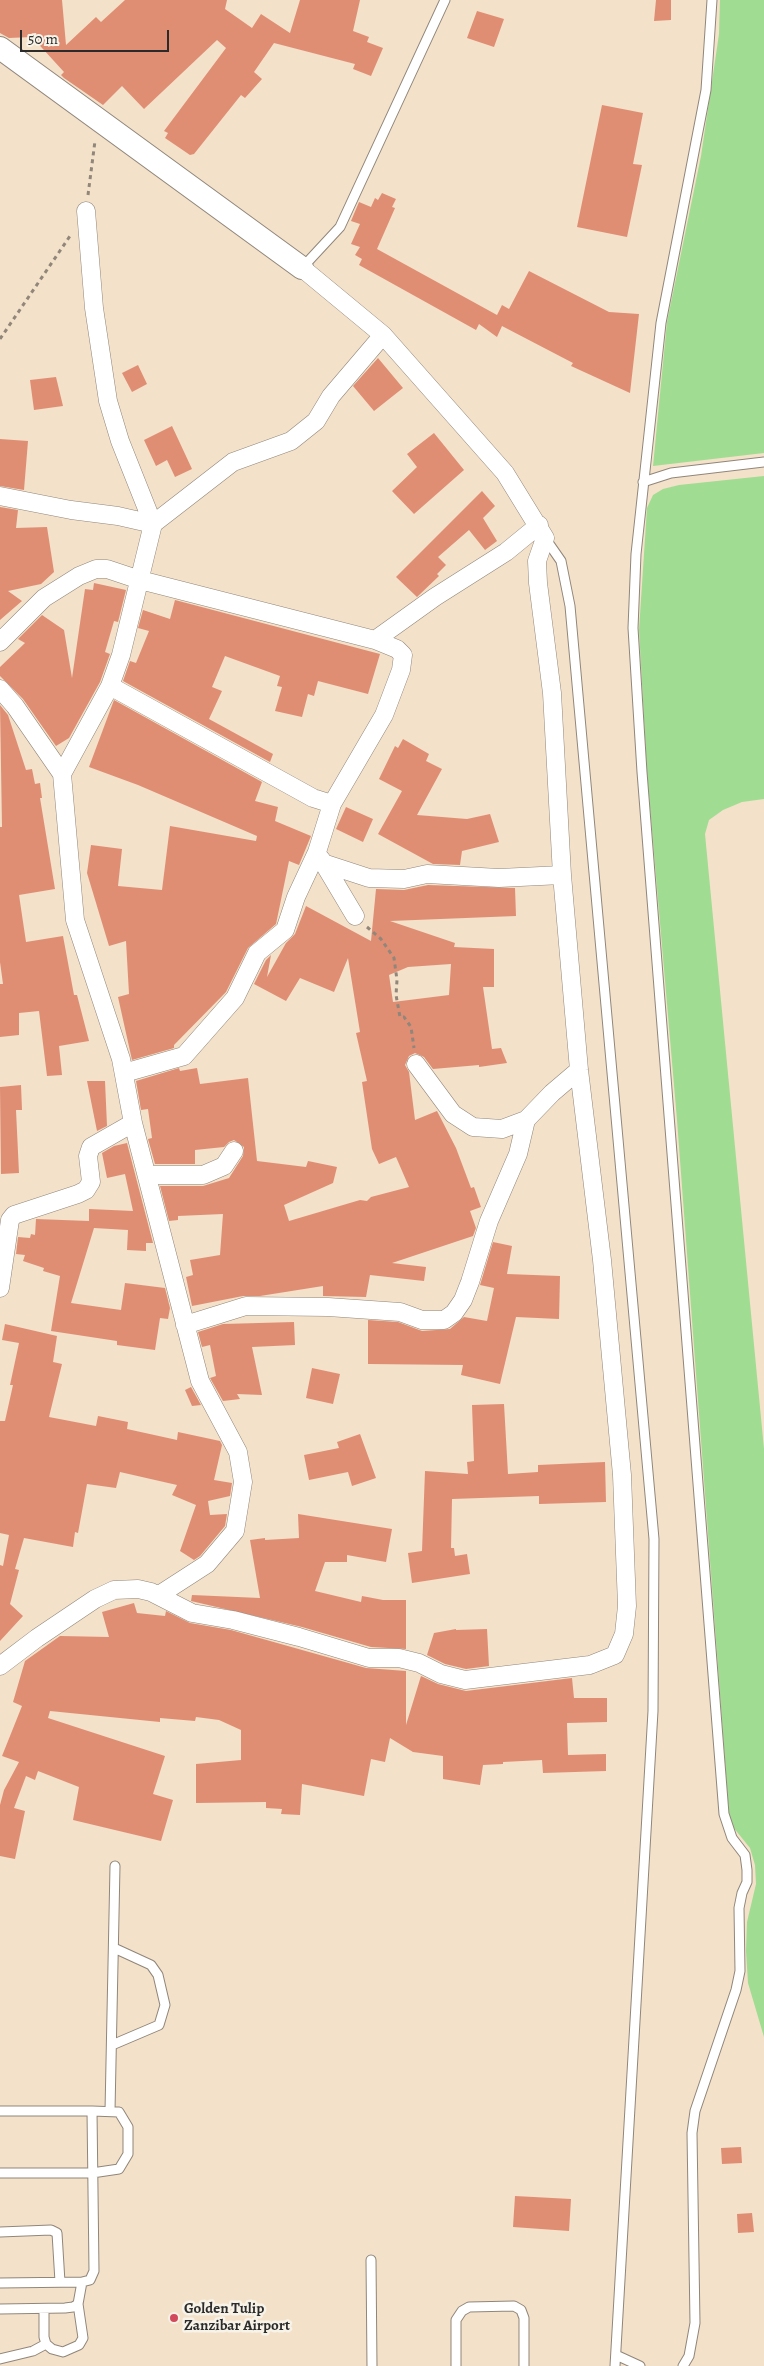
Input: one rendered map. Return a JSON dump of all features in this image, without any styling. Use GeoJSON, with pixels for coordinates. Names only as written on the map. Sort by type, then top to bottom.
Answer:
{"type":"FeatureCollection","features":[{"type":"Feature","properties":{"kind":"street"},"geometry":{"type":"LineString","coordinates":[[0,48],[302,268],[384,335],[505,473],[542,532],[537,561],[538,583],[552,693],[562,875],[579,1070],[602,1260],[622,1475],[627,1606],[624,1634],[615,1655],[590,1665],[465,1680],[441,1674],[419,1663],[399,1658],[369,1658],[282,1632],[192,1613],[159,1595],[138,1590],[114,1590],[95,1599],[36,1638],[0,1666]]}},
{"type":"Feature","properties":{"kind":"street"},"geometry":{"type":"LineString","coordinates":[[62,774],[110,686],[121,655],[153,524],[120,442],[108,401],[94,308],[86,210]]}},
{"type":"Feature","properties":{"kind":"street"},"geometry":{"type":"LineString","coordinates":[[153,524],[233,462],[291,441],[316,421],[331,396],[384,335]]}},
{"type":"Feature","properties":{"kind":"street"},"geometry":{"type":"LineString","coordinates":[[0,496],[71,510],[118,516],[153,524]]}},
{"type":"Feature","properties":{"kind":"street"},"geometry":{"type":"LineString","coordinates":[[375,640],[435,597],[506,552],[542,532]]}},
{"type":"Feature","properties":{"kind":"street"},"geometry":{"type":"LineString","coordinates":[[0,642],[44,598],[79,576],[96,569],[107,569],[140,580],[375,640],[397,649],[403,655],[401,670],[384,715],[332,804],[320,858],[296,897],[285,930],[257,953],[235,998],[184,1056],[124,1073]]}},
{"type":"Feature","properties":{"kind":"street"},"geometry":{"type":"LineString","coordinates":[[110,686],[313,798],[332,804]]}},
{"type":"Feature","properties":{"kind":"street"},"geometry":{"type":"LineString","coordinates":[[0,689],[15,706],[62,774],[75,920],[124,1073],[133,1123],[200,1381],[238,1452],[243,1482],[235,1531],[207,1564],[159,1595]]}},
{"type":"Feature","properties":{"kind":"street"},"geometry":{"type":"LineString","coordinates":[[320,858],[369,878],[404,879],[428,874],[499,878],[562,875]]}},
{"type":"Feature","properties":{"kind":"street"},"geometry":{"type":"LineString","coordinates":[[320,858],[355,916]]}},
{"type":"Feature","properties":{"kind":"street"},"geometry":{"type":"LineString","coordinates":[[416,1064],[453,1114],[473,1127],[502,1129],[526,1120],[552,1092],[579,1070]]}},
{"type":"Feature","properties":{"kind":"street"},"geometry":{"type":"LineString","coordinates":[[185,1325],[246,1306],[328,1307],[400,1312],[422,1320],[444,1320],[454,1313],[463,1300],[488,1221],[518,1154],[526,1120]]}},
{"type":"Feature","properties":{"kind":"street"},"geometry":{"type":"LineString","coordinates":[[0,1288],[10,1220],[14,1215],[86,1190],[91,1182],[88,1156],[91,1147],[133,1123]]}},
{"type":"Feature","properties":{"kind":"street"},"geometry":{"type":"LineString","coordinates":[[148,1175],[203,1174],[224,1166],[234,1151]]}},
{"type":"Feature","properties":{"kind":"lane"},"geometry":{"type":"LineString","coordinates":[[302,268],[340,227],[445,0]]}},
{"type":"Feature","properties":{"kind":"lane"},"geometry":{"type":"LineString","coordinates":[[683,2366],[689,2356],[695,2323],[692,2133],[695,2111],[736,1990],[740,1971],[739,1908],[746,1882],[746,1870],[745,1855],[732,1838],[724,1814],[642,772],[633,628],[636,554],[660,323],[706,90],[712,0]]}},
{"type":"Feature","properties":{"kind":"lane"},"geometry":{"type":"LineString","coordinates":[[643,482],[671,473],[764,462]]}},
{"type":"Feature","properties":{"kind":"lane"},"geometry":{"type":"LineString","coordinates":[[542,532],[561,561],[570,606],[654,1539],[653,1711],[615,2366]]}},
{"type":"Feature","properties":{"kind":"lane"},"geometry":{"type":"LineString","coordinates":[[110,2111],[115,1866]]}},
{"type":"Feature","properties":{"kind":"lane"},"geometry":{"type":"LineString","coordinates":[[112,2045],[159,2025],[165,2005],[158,1975],[151,1965],[114,1948]]}},
{"type":"Feature","properties":{"kind":"lane"},"geometry":{"type":"LineString","coordinates":[[0,2111],[119,2112],[128,2127],[128,2154],[119,2169],[92,2173],[0,2173]]}},
{"type":"Feature","properties":{"kind":"lane"},"geometry":{"type":"LineString","coordinates":[[0,2283],[82,2282],[90,2280],[94,2271],[92,2111]]}},
{"type":"Feature","properties":{"kind":"lane"},"geometry":{"type":"LineString","coordinates":[[0,2232],[51,2230],[57,2233],[60,2282]]}},
{"type":"Feature","properties":{"kind":"lane"},"geometry":{"type":"LineString","coordinates":[[371,2260],[372,2366]]}},
{"type":"Feature","properties":{"kind":"lane"},"geometry":{"type":"LineString","coordinates":[[44,2309],[44,2337],[46,2344],[52,2349],[63,2352],[79,2345],[83,2338],[78,2304],[82,2282]]}},
{"type":"Feature","properties":{"kind":"lane"},"geometry":{"type":"LineString","coordinates":[[0,2309],[65,2308],[78,2304]]}},
{"type":"Feature","properties":{"kind":"lane"},"geometry":{"type":"LineString","coordinates":[[456,2366],[456,2320],[462,2311],[469,2307],[514,2306],[521,2310],[524,2318],[524,2366]]}},
{"type":"Feature","properties":{"kind":"lane"},"geometry":{"type":"LineString","coordinates":[[0,2359],[33,2351],[46,2344]]}},
{"type":"Feature","properties":{"kind":"lane"},"geometry":{"type":"LineString","coordinates":[[616,2355],[640,2366]]}},
{"type":"Feature","properties":{"kind":"path"},"geometry":{"type":"LineString","coordinates":[[0,339],[50,268],[86,210],[98,120]]}},
{"type":"Feature","properties":{"kind":"path"},"geometry":{"type":"LineString","coordinates":[[355,916],[381,939],[394,958],[397,980],[396,995],[400,1017],[404,1017],[411,1027],[416,1064]]}},
{"type":"Feature","properties":{"kind":"green space"},"geometry":{"type":"Polygon","coordinates":[[[720,0],[764,0],[764,453],[653,466],[667,322],[701,156],[719,34],[720,0]]]}},
{"type":"Feature","properties":{"kind":"green space"},"geometry":{"type":"Polygon","coordinates":[[[764,476],[764,799],[742,802],[723,810],[709,820],[705,834],[764,1449],[764,2037],[748,1983],[746,1951],[747,1922],[756,1884],[755,1865],[750,1848],[733,1827],[729,1814],[677,1120],[647,772],[639,630],[647,508],[653,495],[663,489],[679,485],[764,476]]]}},
{"type":"Feature","properties":{"kind":"building"},"geometry":{"type":"Polygon","coordinates":[[[0,0],[62,0],[66,45],[96,17],[101,22],[125,0],[227,0],[225,9],[252,28],[261,14],[290,33],[300,0],[360,0],[353,31],[369,37],[367,42],[383,48],[371,76],[353,69],[355,64],[274,43],[254,72],[262,79],[245,98],[241,95],[194,154],[190,155],[165,138],[168,133],[164,131],[226,48],[217,40],[144,109],[122,86],[103,105],[64,78],[61,75],[64,72],[32,37],[9,38],[0,33],[0,0]]]}},
{"type":"Feature","properties":{"kind":"building"},"geometry":{"type":"Polygon","coordinates":[[[656,0],[671,0],[671,20],[654,21],[656,0]]]}},
{"type":"Feature","properties":{"kind":"building"},"geometry":{"type":"Polygon","coordinates":[[[477,11],[504,19],[494,47],[467,38],[477,11]]]}},
{"type":"Feature","properties":{"kind":"building"},"geometry":{"type":"Polygon","coordinates":[[[602,105],[643,113],[633,164],[642,165],[627,237],[577,227],[602,105]]]}},
{"type":"Feature","properties":{"kind":"building"},"geometry":{"type":"Polygon","coordinates":[[[382,193],[396,199],[392,207],[395,208],[377,249],[497,315],[502,305],[509,309],[529,271],[609,312],[639,314],[630,393],[571,366],[573,363],[502,326],[497,337],[479,324],[476,330],[359,265],[362,259],[355,255],[360,247],[351,244],[360,224],[351,221],[359,202],[371,207],[375,198],[378,200],[382,193]]]}},
{"type":"Feature","properties":{"kind":"building"},"geometry":{"type":"Polygon","coordinates":[[[378,358],[403,388],[374,411],[353,386],[378,358]]]}},
{"type":"Feature","properties":{"kind":"building"},"geometry":{"type":"Polygon","coordinates":[[[138,365],[147,384],[132,392],[122,373],[138,365]]]}},
{"type":"Feature","properties":{"kind":"building"},"geometry":{"type":"Polygon","coordinates":[[[56,377],[63,406],[34,410],[30,380],[56,377]]]}},
{"type":"Feature","properties":{"kind":"building"},"geometry":{"type":"Polygon","coordinates":[[[172,426],[192,469],[175,477],[167,460],[156,466],[144,440],[172,426]]]}},
{"type":"Feature","properties":{"kind":"building"},"geometry":{"type":"Polygon","coordinates":[[[434,433],[464,470],[414,514],[392,491],[417,467],[407,454],[434,433]]]}},
{"type":"Feature","properties":{"kind":"building"},"geometry":{"type":"Polygon","coordinates":[[[0,439],[28,441],[24,490],[0,486],[0,439]]]}},
{"type":"Feature","properties":{"kind":"building"},"geometry":{"type":"Polygon","coordinates":[[[482,491],[495,506],[483,518],[497,541],[485,550],[469,530],[438,557],[446,565],[437,574],[439,576],[417,597],[396,577],[482,491]]]}},
{"type":"Feature","properties":{"kind":"building"},"geometry":{"type":"Polygon","coordinates":[[[0,507],[18,510],[16,528],[47,527],[54,572],[41,584],[8,591],[22,601],[0,620],[0,507]]]}},
{"type":"Feature","properties":{"kind":"building"},"geometry":{"type":"Polygon","coordinates":[[[94,583],[126,590],[118,622],[114,621],[105,652],[110,654],[100,682],[69,738],[56,746],[23,699],[0,676],[0,667],[25,643],[18,639],[42,615],[64,630],[72,678],[85,589],[93,590],[94,583]]]}},
{"type":"Feature","properties":{"kind":"building"},"geometry":{"type":"Polygon","coordinates":[[[175,600],[380,654],[368,694],[318,681],[314,696],[308,694],[302,717],[275,711],[282,687],[277,686],[280,676],[225,656],[212,687],[222,691],[209,719],[273,754],[270,762],[123,681],[130,661],[136,663],[149,631],[138,628],[143,610],[170,619],[175,600]]]}},
{"type":"Feature","properties":{"kind":"building"},"geometry":{"type":"Polygon","coordinates":[[[114,700],[262,782],[255,801],[278,807],[275,821],[311,836],[299,865],[289,861],[276,924],[248,948],[226,992],[174,1045],[174,1048],[132,1060],[118,997],[129,994],[126,941],[109,946],[87,873],[91,845],[122,849],[118,886],[162,890],[170,826],[256,841],[257,836],[138,785],[89,767],[114,700]]]}},
{"type":"Feature","properties":{"kind":"building"},"geometry":{"type":"Polygon","coordinates":[[[0,705],[8,715],[26,770],[32,769],[35,784],[40,783],[42,798],[40,798],[55,889],[19,895],[26,942],[63,936],[74,995],[77,995],[89,1041],[59,1046],[62,1075],[47,1076],[39,1011],[19,1013],[19,1035],[0,1037],[0,984],[3,984],[0,962],[0,827],[2,827],[0,705]]]}},
{"type":"Feature","properties":{"kind":"building"},"geometry":{"type":"Polygon","coordinates":[[[403,739],[429,754],[426,761],[442,769],[417,815],[467,819],[490,814],[499,842],[462,851],[460,865],[433,864],[378,834],[402,791],[379,779],[395,746],[398,748],[403,739]]]}},
{"type":"Feature","properties":{"kind":"building"},"geometry":{"type":"Polygon","coordinates":[[[346,807],[373,819],[363,842],[336,829],[346,807]]]}},
{"type":"Feature","properties":{"kind":"building"},"geometry":{"type":"Polygon","coordinates":[[[428,885],[515,888],[516,916],[390,921],[455,943],[454,947],[494,949],[494,987],[483,987],[492,1049],[501,1048],[507,1063],[479,1067],[479,1065],[433,1069],[424,1057],[415,1053],[409,1056],[405,1065],[409,1072],[415,1120],[437,1111],[456,1148],[471,1188],[474,1187],[481,1207],[470,1211],[476,1228],[473,1236],[392,1263],[426,1267],[424,1281],[370,1275],[366,1297],[323,1296],[323,1286],[260,1296],[243,1296],[192,1306],[186,1277],[193,1275],[190,1260],[220,1255],[223,1214],[178,1216],[178,1220],[169,1221],[160,1186],[203,1186],[229,1178],[243,1156],[244,1147],[234,1140],[224,1147],[195,1150],[195,1164],[155,1164],[148,1139],[152,1138],[148,1109],[141,1110],[136,1081],[179,1068],[180,1071],[197,1068],[200,1084],[248,1078],[257,1161],[306,1167],[308,1161],[337,1167],[333,1183],[284,1205],[289,1221],[360,1200],[367,1201],[371,1197],[409,1187],[396,1157],[379,1164],[372,1149],[362,1082],[367,1081],[356,1033],[360,1032],[348,958],[334,992],[300,978],[286,1001],[254,984],[266,960],[271,955],[267,977],[286,943],[295,934],[306,906],[371,941],[376,889],[404,890],[428,885]],[[451,964],[408,967],[389,975],[393,1002],[449,995],[451,964]]]}},
{"type":"Feature","properties":{"kind":"building"},"geometry":{"type":"Polygon","coordinates":[[[87,1081],[105,1081],[107,1126],[97,1131],[87,1081]]]}},
{"type":"Feature","properties":{"kind":"building"},"geometry":{"type":"Polygon","coordinates":[[[21,1085],[22,1110],[16,1110],[19,1173],[1,1174],[0,1087],[21,1085]]]}},
{"type":"Feature","properties":{"kind":"building"},"geometry":{"type":"Polygon","coordinates":[[[127,1143],[153,1243],[146,1243],[146,1251],[127,1250],[128,1230],[94,1228],[71,1303],[121,1310],[125,1283],[165,1288],[170,1308],[168,1319],[160,1318],[155,1350],[117,1345],[117,1341],[51,1331],[60,1276],[43,1271],[44,1268],[23,1261],[25,1255],[16,1254],[18,1237],[30,1238],[31,1234],[35,1235],[36,1219],[89,1221],[89,1209],[133,1211],[125,1174],[107,1178],[102,1153],[114,1146],[127,1143]]]}},
{"type":"Feature","properties":{"kind":"building"},"geometry":{"type":"Polygon","coordinates":[[[493,1242],[512,1246],[507,1274],[560,1276],[559,1319],[516,1317],[500,1384],[461,1375],[463,1365],[368,1364],[368,1320],[398,1322],[422,1331],[450,1329],[464,1317],[487,1321],[494,1288],[480,1285],[493,1242]]]}},
{"type":"Feature","properties":{"kind":"building"},"geometry":{"type":"Polygon","coordinates":[[[294,1322],[295,1345],[252,1347],[262,1395],[237,1394],[240,1399],[223,1401],[210,1378],[216,1376],[210,1345],[202,1347],[198,1332],[223,1324],[294,1322]]]}},
{"type":"Feature","properties":{"kind":"building"},"geometry":{"type":"Polygon","coordinates":[[[5,1324],[57,1336],[53,1362],[62,1364],[49,1417],[96,1426],[98,1416],[128,1422],[127,1429],[177,1440],[178,1432],[220,1441],[222,1445],[214,1480],[232,1483],[230,1496],[208,1501],[210,1515],[227,1514],[225,1526],[200,1556],[194,1560],[180,1551],[196,1505],[172,1495],[177,1485],[120,1472],[116,1488],[87,1484],[78,1533],[75,1532],[73,1547],[24,1538],[15,1569],[19,1570],[10,1604],[23,1616],[0,1641],[0,1565],[3,1566],[9,1535],[0,1533],[0,1421],[5,1421],[13,1385],[10,1385],[19,1343],[2,1340],[5,1324]]]}},
{"type":"Feature","properties":{"kind":"building"},"geometry":{"type":"Polygon","coordinates":[[[312,1368],[340,1374],[333,1404],[306,1398],[312,1368]]]}},
{"type":"Feature","properties":{"kind":"building"},"geometry":{"type":"Polygon","coordinates":[[[191,1387],[201,1405],[192,1406],[185,1390],[191,1387]]]}},
{"type":"Feature","properties":{"kind":"building"},"geometry":{"type":"Polygon","coordinates":[[[504,1404],[508,1474],[538,1472],[538,1465],[605,1462],[606,1502],[539,1504],[539,1496],[452,1499],[451,1548],[454,1548],[455,1556],[467,1554],[470,1574],[412,1583],[408,1553],[422,1551],[425,1471],[468,1474],[467,1462],[474,1461],[472,1405],[504,1404]]]}},
{"type":"Feature","properties":{"kind":"building"},"geometry":{"type":"Polygon","coordinates":[[[360,1434],[376,1478],[352,1486],[348,1472],[309,1480],[304,1455],[339,1448],[337,1442],[360,1434]]]}},
{"type":"Feature","properties":{"kind":"building"},"geometry":{"type":"Polygon","coordinates":[[[298,1514],[392,1529],[386,1562],[347,1555],[347,1562],[325,1562],[315,1591],[361,1602],[362,1596],[383,1600],[406,1600],[406,1649],[371,1647],[302,1627],[191,1601],[192,1595],[260,1598],[250,1540],[299,1538],[298,1514]]]}},
{"type":"Feature","properties":{"kind":"building"},"geometry":{"type":"Polygon","coordinates":[[[134,1603],[137,1613],[165,1616],[166,1611],[190,1623],[231,1630],[366,1668],[406,1671],[406,1725],[421,1676],[438,1684],[466,1691],[572,1678],[574,1698],[607,1698],[607,1722],[567,1723],[568,1755],[606,1754],[606,1771],[543,1773],[542,1760],[503,1762],[503,1764],[483,1765],[480,1785],[443,1779],[443,1756],[413,1752],[390,1738],[385,1762],[371,1759],[364,1796],[302,1784],[300,1815],[281,1814],[282,1809],[266,1808],[266,1802],[196,1803],[196,1764],[241,1760],[241,1730],[219,1720],[196,1717],[195,1721],[160,1718],[160,1722],[50,1711],[48,1718],[165,1756],[153,1794],[173,1800],[161,1841],[73,1820],[79,1787],[38,1771],[35,1780],[26,1776],[14,1808],[25,1811],[15,1859],[0,1856],[0,1805],[4,1790],[19,1762],[2,1756],[22,1706],[13,1702],[25,1661],[60,1636],[109,1637],[102,1612],[134,1603]]]}},
{"type":"Feature","properties":{"kind":"building"},"geometry":{"type":"Polygon","coordinates":[[[456,1629],[487,1629],[489,1666],[466,1669],[445,1664],[427,1655],[434,1633],[456,1629]]]}},
{"type":"Feature","properties":{"kind":"building"},"geometry":{"type":"Polygon","coordinates":[[[741,2147],[742,2163],[722,2164],[721,2148],[741,2147]]]}},
{"type":"Feature","properties":{"kind":"building"},"geometry":{"type":"Polygon","coordinates":[[[515,2196],[571,2199],[569,2231],[513,2227],[515,2196]]]}},
{"type":"Feature","properties":{"kind":"building"},"geometry":{"type":"Polygon","coordinates":[[[752,2213],[754,2232],[738,2233],[737,2214],[752,2213]]]}},
{"type":"Feature","properties":{"kind":"place","name":"Golden Tulip Zanzibar Airport"},"geometry":{"type":"Point","coordinates":[174,2318]}}]}
